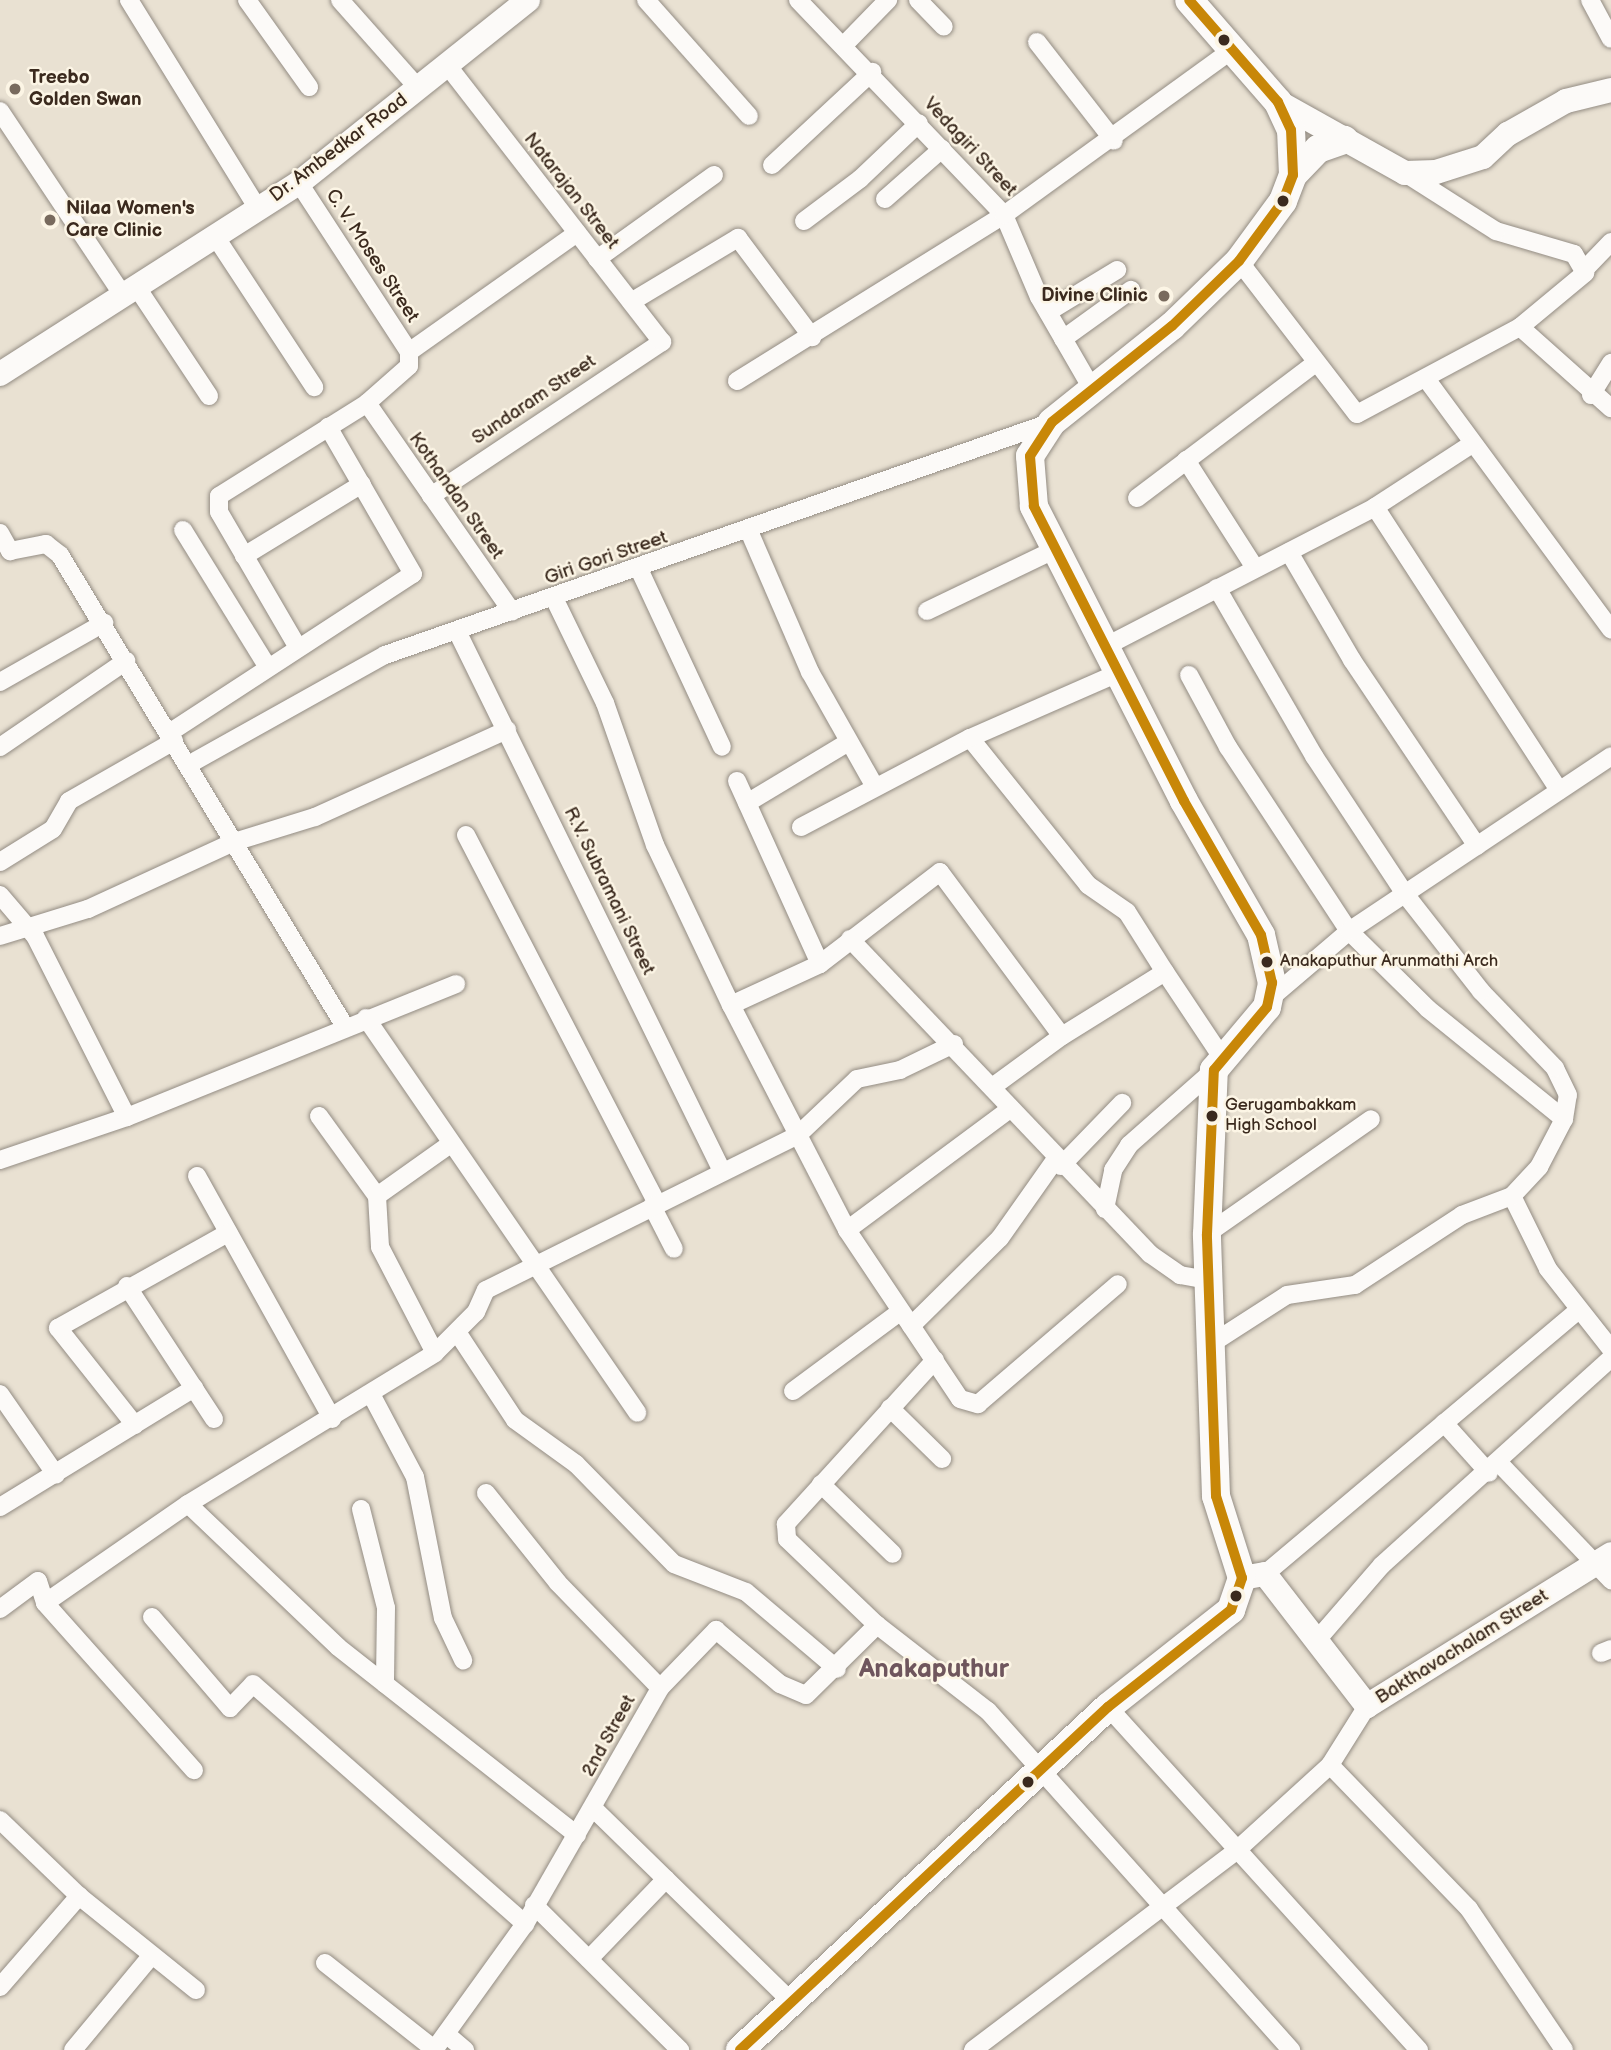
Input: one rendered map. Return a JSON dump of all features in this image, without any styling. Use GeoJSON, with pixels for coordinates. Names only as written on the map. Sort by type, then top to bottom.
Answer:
{"type":"FeatureCollection","features":[{"type":"Feature","properties":{"kind":"main road"},"geometry":{"type":"LineString","coordinates":[[740,2050],[1108,1707],[1231,1610],[1254,1576],[1216,1496],[1207,1234],[1217,1063],[1273,996],[1261,935],[1119,672],[1034,506],[1030,457],[1052,422],[1091,387],[1172,326],[1239,261],[1283,201],[1293,175],[1295,150],[1278,102],[1189,0]]}},
{"type":"Feature","properties":{"kind":"main road"},"geometry":{"type":"LineString","coordinates":[[1293,175],[1318,149],[1344,140]]}},
{"type":"Feature","properties":{"kind":"main road"},"geometry":{"type":"LineString","coordinates":[[753,2050],[793,2003]]}},
{"type":"Feature","properties":{"kind":"street"},"geometry":{"type":"LineString","coordinates":[[130,0],[258,209]]}},
{"type":"Feature","properties":{"kind":"street"},"geometry":{"type":"LineString","coordinates":[[247,0],[309,87]]}},
{"type":"Feature","properties":{"kind":"street","name":"Dr. Ambedkar Road"},"geometry":{"type":"LineString","coordinates":[[2,368],[299,183],[528,0]]}},
{"type":"Feature","properties":{"kind":"street"},"geometry":{"type":"LineString","coordinates":[[646,0],[750,116]]}},
{"type":"Feature","properties":{"kind":"street","name":"Vedagiri Street"},"geometry":{"type":"LineString","coordinates":[[799,0],[872,72],[1004,215],[1048,312],[1091,387]]}},
{"type":"Feature","properties":{"kind":"street"},"geometry":{"type":"LineString","coordinates":[[845,44],[888,0]]}},
{"type":"Feature","properties":{"kind":"street"},"geometry":{"type":"LineString","coordinates":[[918,0],[944,27]]}},
{"type":"Feature","properties":{"kind":"street"},"geometry":{"type":"LineString","coordinates":[[1590,0],[1611,39]]}},
{"type":"Feature","properties":{"kind":"street"},"geometry":{"type":"LineString","coordinates":[[346,2],[418,88]]}},
{"type":"Feature","properties":{"kind":"street"},"geometry":{"type":"LineString","coordinates":[[1037,42],[1114,141]]}},
{"type":"Feature","properties":{"kind":"street"},"geometry":{"type":"LineString","coordinates":[[737,381],[812,337],[1004,215],[1114,141],[1233,49]]}},
{"type":"Feature","properties":{"kind":"street","name":"Natarajan Street"},"geometry":{"type":"LineString","coordinates":[[448,66],[662,342]]}},
{"type":"Feature","properties":{"kind":"street"},"geometry":{"type":"LineString","coordinates":[[772,165],[872,72]]}},
{"type":"Feature","properties":{"kind":"street"},"geometry":{"type":"LineString","coordinates":[[1405,173],[1436,172],[1483,157],[1540,115],[1611,90]]}},
{"type":"Feature","properties":{"kind":"street"},"geometry":{"type":"LineString","coordinates":[[1278,102],[1405,173],[1455,210],[1496,231],[1574,254],[1586,268]]}},
{"type":"Feature","properties":{"kind":"street"},"geometry":{"type":"LineString","coordinates":[[2,120],[209,396]]}},
{"type":"Feature","properties":{"kind":"street"},"geometry":{"type":"LineString","coordinates":[[804,221],[860,180],[919,123]]}},
{"type":"Feature","properties":{"kind":"street"},"geometry":{"type":"LineString","coordinates":[[886,199],[942,149]]}},
{"type":"Feature","properties":{"kind":"street"},"geometry":{"type":"LineString","coordinates":[[597,259],[714,175]]}},
{"type":"Feature","properties":{"kind":"street","name":"C. V. Moses Street"},"geometry":{"type":"LineString","coordinates":[[299,183],[409,352]]}},
{"type":"Feature","properties":{"kind":"street"},"geometry":{"type":"LineString","coordinates":[[297,646],[219,512],[219,496],[367,403],[409,366],[409,352],[577,233]]}},
{"type":"Feature","properties":{"kind":"street"},"geometry":{"type":"LineString","coordinates":[[215,236],[314,387]]}},
{"type":"Feature","properties":{"kind":"street"},"geometry":{"type":"LineString","coordinates":[[631,302],[737,237],[812,337]]}},
{"type":"Feature","properties":{"kind":"street"},"geometry":{"type":"LineString","coordinates":[[1239,261],[1314,364],[1357,414],[1427,380],[1520,327],[1581,279],[1586,268],[1611,242]]}},
{"type":"Feature","properties":{"kind":"street"},"geometry":{"type":"LineString","coordinates":[[1048,312],[1117,270]]}},
{"type":"Feature","properties":{"kind":"street"},"geometry":{"type":"LineString","coordinates":[[1063,339],[1131,290]]}},
{"type":"Feature","properties":{"kind":"street"},"geometry":{"type":"LineString","coordinates":[[1520,327],[1591,395],[1611,408]]}},
{"type":"Feature","properties":{"kind":"street","name":"Sundaram Street"},"geometry":{"type":"LineString","coordinates":[[431,496],[662,342]]}},
{"type":"Feature","properties":{"kind":"street"},"geometry":{"type":"LineString","coordinates":[[1591,395],[1611,363]]}},
{"type":"Feature","properties":{"kind":"street"},"geometry":{"type":"LineString","coordinates":[[1137,498],[1314,364]]}},
{"type":"Feature","properties":{"kind":"street"},"geometry":{"type":"LineString","coordinates":[[1427,380],[1611,630]]}},
{"type":"Feature","properties":{"kind":"street","name":"Kothandan Street"},"geometry":{"type":"LineString","coordinates":[[367,403],[512,612]]}},
{"type":"Feature","properties":{"kind":"street","name":"Giri Gori Street"},"geometry":{"type":"LineString","coordinates":[[188,765],[384,655],[749,531],[1052,422]]}},
{"type":"Feature","properties":{"kind":"street"},"geometry":{"type":"LineString","coordinates":[[0,862],[53,829],[69,801],[171,737],[297,646],[413,574],[328,427]]}},
{"type":"Feature","properties":{"kind":"street"},"geometry":{"type":"LineString","coordinates":[[1106,646],[1375,506],[1472,444]]}},
{"type":"Feature","properties":{"kind":"street"},"geometry":{"type":"LineString","coordinates":[[1186,460],[1255,568]]}},
{"type":"Feature","properties":{"kind":"street"},"geometry":{"type":"LineString","coordinates":[[244,556],[362,484]]}},
{"type":"Feature","properties":{"kind":"street"},"geometry":{"type":"LineString","coordinates":[[1375,506],[1559,790]]}},
{"type":"Feature","properties":{"kind":"street"},"geometry":{"type":"LineString","coordinates":[[183,530],[267,666]]}},
{"type":"Feature","properties":{"kind":"street"},"geometry":{"type":"LineString","coordinates":[[749,531],[848,743],[875,787]]}},
{"type":"Feature","properties":{"kind":"street"},"geometry":{"type":"LineString","coordinates":[[0,533],[10,551],[46,544],[60,555],[104,622],[344,1026]]}},
{"type":"Feature","properties":{"kind":"street"},"geometry":{"type":"LineString","coordinates":[[927,611],[1056,549]]}},
{"type":"Feature","properties":{"kind":"street"},"geometry":{"type":"LineString","coordinates":[[1289,552],[1352,660],[1477,846]]}},
{"type":"Feature","properties":{"kind":"street"},"geometry":{"type":"LineString","coordinates":[[639,569],[722,747]]}},
{"type":"Feature","properties":{"kind":"street"},"geometry":{"type":"LineString","coordinates":[[1211,1344],[1287,1295],[1355,1285],[1462,1215],[1512,1196],[1539,1167],[1564,1119],[1566,1083],[1481,991],[1405,894],[1314,756],[1217,588]]}},
{"type":"Feature","properties":{"kind":"street"},"geometry":{"type":"LineString","coordinates":[[554,598],[605,703],[654,845],[798,1135],[847,1230],[964,1403],[978,1404],[1118,1284]]}},
{"type":"Feature","properties":{"kind":"street"},"geometry":{"type":"LineString","coordinates":[[0,682],[104,622]]}},
{"type":"Feature","properties":{"kind":"street","name":"R.V. Subramani Street"},"geometry":{"type":"LineString","coordinates":[[457,631],[722,1171]]}},
{"type":"Feature","properties":{"kind":"street"},"geometry":{"type":"LineString","coordinates":[[0,747],[127,661]]}},
{"type":"Feature","properties":{"kind":"street"},"geometry":{"type":"LineString","coordinates":[[801,827],[970,738],[1119,672]]}},
{"type":"Feature","properties":{"kind":"street"},"geometry":{"type":"LineString","coordinates":[[1189,675],[1228,747],[1349,932],[1428,1009],[1564,1119]]}},
{"type":"Feature","properties":{"kind":"street"},"geometry":{"type":"LineString","coordinates":[[0,936],[88,909],[234,842],[315,817],[507,730]]}},
{"type":"Feature","properties":{"kind":"street"},"geometry":{"type":"LineString","coordinates":[[970,738],[1088,885],[1127,912],[1217,1063],[1129,1145],[1113,1170],[1105,1209]]}},
{"type":"Feature","properties":{"kind":"street"},"geometry":{"type":"LineString","coordinates":[[747,803],[848,743]]}},
{"type":"Feature","properties":{"kind":"street"},"geometry":{"type":"LineString","coordinates":[[1273,996],[1349,932],[1611,756]]}},
{"type":"Feature","properties":{"kind":"street"},"geometry":{"type":"LineString","coordinates":[[737,781],[820,964]]}},
{"type":"Feature","properties":{"kind":"street"},"geometry":{"type":"LineString","coordinates":[[467,835],[654,1204],[674,1249]]}},
{"type":"Feature","properties":{"kind":"street"},"geometry":{"type":"LineString","coordinates":[[732,1005],[820,964],[940,872],[1062,1036]]}},
{"type":"Feature","properties":{"kind":"street"},"geometry":{"type":"LineString","coordinates":[[0,895],[27,926],[127,1117]]}},
{"type":"Feature","properties":{"kind":"street"},"geometry":{"type":"LineString","coordinates":[[850,939],[995,1085],[1058,1163],[1105,1209],[1180,1275],[1209,1280]]}},
{"type":"Feature","properties":{"kind":"street"},"geometry":{"type":"LineString","coordinates":[[995,1085],[1062,1036],[1165,972]]}},
{"type":"Feature","properties":{"kind":"street"},"geometry":{"type":"LineString","coordinates":[[0,1159],[127,1117],[366,1017],[456,984]]}},
{"type":"Feature","properties":{"kind":"street"},"geometry":{"type":"LineString","coordinates":[[366,1017],[529,1264],[637,1413]]}},
{"type":"Feature","properties":{"kind":"street"},"geometry":{"type":"LineString","coordinates":[[45,1602],[188,1504],[332,1419],[435,1353],[457,1332],[486,1290],[529,1264],[798,1135],[857,1079],[900,1070],[954,1044]]}},
{"type":"Feature","properties":{"kind":"street"},"geometry":{"type":"LineString","coordinates":[[793,1391],[906,1318],[1000,1238],[1058,1163],[1122,1103]]}},
{"type":"Feature","properties":{"kind":"street"},"geometry":{"type":"LineString","coordinates":[[847,1230],[1012,1108]]}},
{"type":"Feature","properties":{"kind":"street"},"geometry":{"type":"LineString","coordinates":[[319,1116],[377,1196],[380,1247],[435,1353]]}},
{"type":"Feature","properties":{"kind":"street"},"geometry":{"type":"LineString","coordinates":[[1207,1234],[1371,1119]]}},
{"type":"Feature","properties":{"kind":"street"},"geometry":{"type":"LineString","coordinates":[[377,1196],[449,1145]]}},
{"type":"Feature","properties":{"kind":"street"},"geometry":{"type":"LineString","coordinates":[[197,1176],[332,1419]]}},
{"type":"Feature","properties":{"kind":"street"},"geometry":{"type":"LineString","coordinates":[[1512,1196],[1548,1269],[1611,1349]]}},
{"type":"Feature","properties":{"kind":"street"},"geometry":{"type":"LineString","coordinates":[[135,1425],[58,1328],[127,1286],[228,1233]]}},
{"type":"Feature","properties":{"kind":"street"},"geometry":{"type":"LineString","coordinates":[[127,1286],[214,1419]]}},
{"type":"Feature","properties":{"kind":"street"},"geometry":{"type":"LineString","coordinates":[[1254,1576],[1444,1423],[1578,1310]]}},
{"type":"Feature","properties":{"kind":"street"},"geometry":{"type":"LineString","coordinates":[[457,1332],[515,1420],[576,1465],[674,1564],[747,1592],[837,1669]]}},
{"type":"Feature","properties":{"kind":"street"},"geometry":{"type":"LineString","coordinates":[[1317,1640],[1382,1565],[1495,1469],[1611,1358]]}},
{"type":"Feature","properties":{"kind":"street"},"geometry":{"type":"LineString","coordinates":[[935,1360],[821,1485],[783,1532],[877,1625],[988,1711],[1043,1769],[1291,2050]]}},
{"type":"Feature","properties":{"kind":"street"},"geometry":{"type":"LineString","coordinates":[[0,1507],[194,1388]]}},
{"type":"Feature","properties":{"kind":"street"},"geometry":{"type":"LineString","coordinates":[[0,1394],[56,1475]]}},
{"type":"Feature","properties":{"kind":"street"},"geometry":{"type":"LineString","coordinates":[[371,1394],[415,1477],[443,1618],[463,1660]]}},
{"type":"Feature","properties":{"kind":"street"},"geometry":{"type":"LineString","coordinates":[[890,1408],[942,1459]]}},
{"type":"Feature","properties":{"kind":"street"},"geometry":{"type":"LineString","coordinates":[[1444,1423],[1606,1566]]}},
{"type":"Feature","properties":{"kind":"street"},"geometry":{"type":"LineString","coordinates":[[821,1485],[893,1554]]}},
{"type":"Feature","properties":{"kind":"street"},"geometry":{"type":"LineString","coordinates":[[486,1493],[558,1583],[660,1688]]}},
{"type":"Feature","properties":{"kind":"street"},"geometry":{"type":"LineString","coordinates":[[188,1504],[385,1684],[577,1835]]}},
{"type":"Feature","properties":{"kind":"street"},"geometry":{"type":"LineString","coordinates":[[362,1509],[386,1608],[385,1684]]}},
{"type":"Feature","properties":{"kind":"street","name":"Bakthavachalam Street"},"geometry":{"type":"LineString","coordinates":[[1254,1576],[1317,1640],[1367,1706],[1606,1566]]}},
{"type":"Feature","properties":{"kind":"street"},"geometry":{"type":"LineString","coordinates":[[0,1609],[38,1581],[45,1602],[194,1770]]}},
{"type":"Feature","properties":{"kind":"street"},"geometry":{"type":"LineString","coordinates":[[152,1617],[230,1708],[253,1684],[525,1924]]}},
{"type":"Feature","properties":{"kind":"street","name":"2nd Street"},"geometry":{"type":"LineString","coordinates":[[434,2050],[525,1924],[660,1688],[716,1630],[801,1695],[837,1669],[877,1625]]}},
{"type":"Feature","properties":{"kind":"street"},"geometry":{"type":"LineString","coordinates":[[973,2050],[1237,1850],[1330,1765],[1367,1706]]}},
{"type":"Feature","properties":{"kind":"street"},"geometry":{"type":"LineString","coordinates":[[1108,1707],[1419,2050]]}},
{"type":"Feature","properties":{"kind":"street"},"geometry":{"type":"LineString","coordinates":[[1330,1765],[1469,1909],[1564,2050]]}},
{"type":"Feature","properties":{"kind":"street"},"geometry":{"type":"LineString","coordinates":[[593,1808],[793,2003]]}},
{"type":"Feature","properties":{"kind":"street"},"geometry":{"type":"LineString","coordinates":[[0,1820],[79,1896],[196,1990]]}},
{"type":"Feature","properties":{"kind":"street"},"geometry":{"type":"LineString","coordinates":[[589,1959],[666,1879]]}},
{"type":"Feature","properties":{"kind":"street"},"geometry":{"type":"LineString","coordinates":[[0,1987],[79,1896]]}},
{"type":"Feature","properties":{"kind":"street"},"geometry":{"type":"LineString","coordinates":[[534,1905],[680,2050]]}},
{"type":"Feature","properties":{"kind":"street"},"geometry":{"type":"LineString","coordinates":[[74,2050],[151,1956]]}},
{"type":"Feature","properties":{"kind":"street"},"geometry":{"type":"LineString","coordinates":[[326,1964],[434,2050]]}},
{"type":"Feature","properties":{"kind":"street"},"geometry":{"type":"LineString","coordinates":[[446,2034],[465,2050]]}},
{"type":"Feature","properties":{"kind":"transit line"},"geometry":{"type":"LineString","coordinates":[[740,2050],[1108,1707],[1231,1610],[1242,1578],[1216,1496],[1207,1234],[1214,1070],[1267,1007],[1272,983],[1261,935],[1184,801],[1034,506],[1030,456],[1052,422],[1172,326],[1239,261],[1283,201],[1293,175],[1291,130],[1278,102],[1189,0]]}},
{"type":"Feature","properties":{"kind":"place","name":"Treebo Golden Swan"},"geometry":{"type":"Point","coordinates":[15,89]}},
{"type":"Feature","properties":{"kind":"place","name":"Nilaa Women's Care Clinic"},"geometry":{"type":"Point","coordinates":[50,220]}},
{"type":"Feature","properties":{"kind":"place","name":"Divine Clinic"},"geometry":{"type":"Point","coordinates":[1164,296]}},
{"type":"Feature","properties":{"kind":"place","name":"Anakaputhur Arunmathi Arch"},"geometry":{"type":"Point","coordinates":[1267,962]}},
{"type":"Feature","properties":{"kind":"place","name":"Gerugambakkam High School"},"geometry":{"type":"Point","coordinates":[1212,1116]}},
{"type":"Feature","properties":{"kind":"district","name":"Anakaputhur"},"geometry":{"type":"Point","coordinates":[934,1670]}}]}
